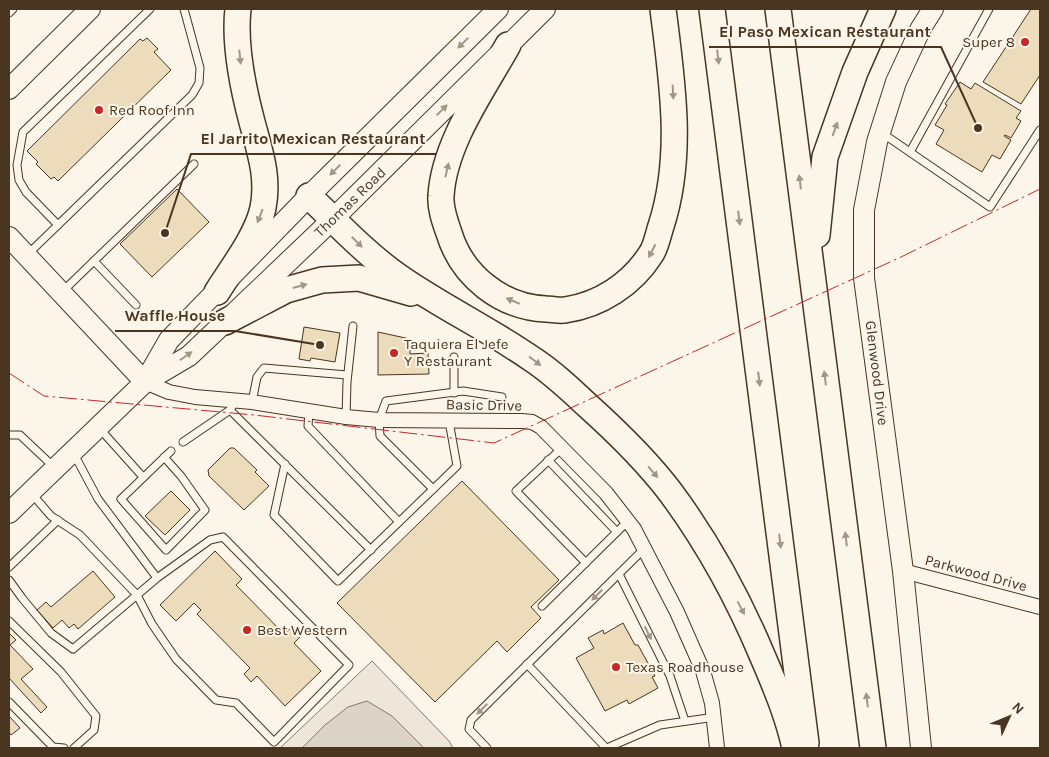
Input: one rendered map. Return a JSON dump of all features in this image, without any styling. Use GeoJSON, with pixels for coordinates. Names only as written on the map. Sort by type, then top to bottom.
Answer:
{"type":"FeatureCollection","features":[{"type":"Feature","properties":{"kind":"highway"},"geometry":{"type":"LineString","coordinates":[[217,292],[250,241],[263,210],[265,189],[263,160],[240,63],[238,9]]}},
{"type":"Feature","properties":{"kind":"highway"},"geometry":{"type":"LineString","coordinates":[[508,45],[458,134],[447,166],[441,197],[444,218],[453,248],[470,272],[491,292],[536,309],[564,310],[594,303],[611,294],[634,274],[652,253],[671,190],[674,144],[674,89],[663,9]]}},
{"type":"Feature","properties":{"kind":"highway"},"geometry":{"type":"LineString","coordinates":[[712,9],[807,748]]}},
{"type":"Feature","properties":{"kind":"highway"},"geometry":{"type":"LineString","coordinates":[[778,9],[873,748]]}},
{"type":"Feature","properties":{"kind":"highway"},"geometry":{"type":"LineString","coordinates":[[813,280],[825,157],[854,72],[883,9]]}},
{"type":"Feature","properties":{"kind":"highway"},"geometry":{"type":"LineString","coordinates":[[309,196],[369,254],[399,278],[485,328],[533,359],[568,387],[611,427],[670,492],[714,557],[748,622],[774,682],[794,748]]}},
{"type":"Feature","properties":{"kind":"highway"},"geometry":{"type":"LineString","coordinates":[[225,322],[286,290],[322,280],[359,278],[436,300]]}},
{"type":"Feature","properties":{"kind":"main road"},"geometry":{"type":"LineString","coordinates":[[9,89],[90,9]]}},
{"type":"Feature","properties":{"kind":"main road","name":"Thomas Road"},"geometry":{"type":"LineString","coordinates":[[145,382],[169,340],[309,196],[498,9]]}},
{"type":"Feature","properties":{"kind":"main road","name":"Thomas Road"},"geometry":{"type":"LineString","coordinates":[[9,513],[145,382],[189,356],[333,219],[545,9]]}},
{"type":"Feature","properties":{"kind":"main road","name":"Glenwood Drive"},"geometry":{"type":"LineString","coordinates":[[921,748],[902,571],[864,278],[864,210],[880,132],[896,82],[921,28],[933,9]]}},
{"type":"Feature","properties":{"kind":"main road"},"geometry":{"type":"LineString","coordinates":[[9,237],[145,382]]}},
{"type":"Feature","properties":{"kind":"street","name":"Basic Drive"},"geometry":{"type":"LineString","coordinates":[[145,382],[169,392],[233,405],[252,402],[346,417],[379,420],[532,422],[541,427],[606,493],[634,529],[677,612],[703,671],[715,717],[717,748]]}},
{"type":"Feature","properties":{"kind":"street","name":"Parkwood Drive"},"geometry":{"type":"LineString","coordinates":[[902,571],[1040,607]]}},
{"type":"Feature","properties":{"kind":"lane"},"geometry":{"type":"LineString","coordinates":[[9,13],[13,9]]}},
{"type":"Feature","properties":{"kind":"lane"},"geometry":{"type":"LineString","coordinates":[[58,225],[26,192],[19,180],[17,165],[23,132],[150,9]]}},
{"type":"Feature","properties":{"kind":"lane"},"geometry":{"type":"LineString","coordinates":[[26,256],[192,95],[199,83],[200,68],[184,9]]}},
{"type":"Feature","properties":{"kind":"lane"},"geometry":{"type":"LineString","coordinates":[[910,152],[989,9]]}},
{"type":"Feature","properties":{"kind":"lane"},"geometry":{"type":"LineString","coordinates":[[880,132],[990,207],[1040,130]]}},
{"type":"Feature","properties":{"kind":"lane"},"geometry":{"type":"LineString","coordinates":[[61,293],[194,164]]}},
{"type":"Feature","properties":{"kind":"lane"},"geometry":{"type":"LineString","coordinates":[[94,261],[136,305]]}},
{"type":"Feature","properties":{"kind":"lane"},"geometry":{"type":"LineString","coordinates":[[346,417],[353,326]]}},
{"type":"Feature","properties":{"kind":"lane"},"geometry":{"type":"LineString","coordinates":[[454,357],[454,392]]}},
{"type":"Feature","properties":{"kind":"lane"},"geometry":{"type":"LineString","coordinates":[[252,402],[257,377],[264,368],[348,375]]}},
{"type":"Feature","properties":{"kind":"lane"},"geometry":{"type":"LineString","coordinates":[[433,490],[380,436],[379,420],[386,401],[463,391],[502,397]]}},
{"type":"Feature","properties":{"kind":"lane"},"geometry":{"type":"LineString","coordinates":[[183,442],[233,405],[285,464],[371,550]]}},
{"type":"Feature","properties":{"kind":"lane"},"geometry":{"type":"LineString","coordinates":[[310,411],[308,426],[399,522]]}},
{"type":"Feature","properties":{"kind":"lane"},"geometry":{"type":"LineString","coordinates":[[285,464],[274,515],[338,581],[457,466],[448,420]]}},
{"type":"Feature","properties":{"kind":"lane"},"geometry":{"type":"LineString","coordinates":[[98,427],[143,477]]}},
{"type":"Feature","properties":{"kind":"lane"},"geometry":{"type":"LineString","coordinates":[[9,435],[20,434],[55,468]]}},
{"type":"Feature","properties":{"kind":"lane"},"geometry":{"type":"LineString","coordinates":[[562,448],[516,491],[586,563]]}},
{"type":"Feature","properties":{"kind":"lane"},"geometry":{"type":"LineString","coordinates":[[73,451],[98,499],[157,578]]}},
{"type":"Feature","properties":{"kind":"lane"},"geometry":{"type":"LineString","coordinates":[[164,457],[181,476],[205,510],[166,550],[121,499],[164,457],[172,451]]}},
{"type":"Feature","properties":{"kind":"lane"},"geometry":{"type":"LineString","coordinates":[[548,460],[617,532]]}},
{"type":"Feature","properties":{"kind":"lane"},"geometry":{"type":"LineString","coordinates":[[9,580],[51,633],[73,649],[137,595],[157,578],[210,540],[223,537],[349,665],[274,742],[236,703],[216,700],[176,659],[152,624],[137,595],[80,535],[51,516],[30,492]]}},
{"type":"Feature","properties":{"kind":"lane"},"geometry":{"type":"LineString","coordinates":[[9,567],[58,520]]}},
{"type":"Feature","properties":{"kind":"lane"},"geometry":{"type":"LineString","coordinates":[[542,606],[628,521]]}},
{"type":"Feature","properties":{"kind":"lane"},"geometry":{"type":"LineString","coordinates":[[487,748],[469,729],[471,720],[644,548]]}},
{"type":"Feature","properties":{"kind":"lane"},"geometry":{"type":"LineString","coordinates":[[619,574],[670,676],[685,721]]}},
{"type":"Feature","properties":{"kind":"lane"},"geometry":{"type":"LineString","coordinates":[[9,621],[61,672],[96,716],[94,730],[74,748]]}},
{"type":"Feature","properties":{"kind":"lane"},"geometry":{"type":"LineString","coordinates":[[527,664],[606,748],[660,725],[715,717]]}},
{"type":"Feature","properties":{"kind":"lane"},"geometry":{"type":"LineString","coordinates":[[9,702],[53,747],[64,748]]}},
{"type":"Feature","properties":{"kind":"shaded area"},"geometry":{"type":"Polygon","coordinates":[[[372,661],[449,741],[453,748],[424,748],[392,716],[325,725],[302,748],[280,748],[372,661]]]}},
{"type":"Feature","properties":{"kind":"shaded area"},"geometry":{"type":"Polygon","coordinates":[[[367,701],[392,716],[424,748],[302,748],[325,725],[348,707],[367,701]]]}},
{"type":"Feature","properties":{"kind":"building","name":"Super 8"},"geometry":{"type":"Polygon","coordinates":[[[1031,9],[1040,9],[1040,75],[1021,104],[983,82],[1031,9]]]}},
{"type":"Feature","properties":{"kind":"building","name":"Red Roof Inn"},"geometry":{"type":"Polygon","coordinates":[[[147,38],[158,49],[154,52],[171,70],[58,181],[54,177],[51,179],[36,164],[38,162],[27,151],[140,39],[143,41],[147,38]]]}},
{"type":"Feature","properties":{"kind":"building"},"geometry":{"type":"Polygon","coordinates":[[[960,82],[971,89],[975,83],[1021,111],[1016,118],[1021,121],[1011,138],[1004,136],[1011,140],[1000,159],[992,155],[982,172],[936,144],[944,130],[935,125],[947,105],[945,104],[960,82]]]}},
{"type":"Feature","properties":{"kind":"building"},"geometry":{"type":"Polygon","coordinates":[[[177,189],[209,222],[152,277],[120,244],[177,189]]]}},
{"type":"Feature","properties":{"kind":"building"},"geometry":{"type":"Polygon","coordinates":[[[304,327],[340,333],[335,362],[311,358],[310,361],[299,359],[304,327]]]}},
{"type":"Feature","properties":{"kind":"building","name":"Taquiera El Jefe Y Restaurant"},"geometry":{"type":"Polygon","coordinates":[[[378,332],[410,339],[410,354],[428,353],[429,374],[378,375],[378,332]]]}},
{"type":"Feature","properties":{"kind":"building"},"geometry":{"type":"Polygon","coordinates":[[[230,448],[234,448],[257,470],[255,472],[269,486],[244,510],[209,476],[208,470],[230,448]]]}},
{"type":"Feature","properties":{"kind":"building"},"geometry":{"type":"Polygon","coordinates":[[[462,481],[559,580],[531,607],[541,618],[507,652],[497,641],[435,702],[337,603],[462,481]]]}},
{"type":"Feature","properties":{"kind":"building"},"geometry":{"type":"Polygon","coordinates":[[[171,491],[190,510],[165,535],[145,516],[171,491]]]}},
{"type":"Feature","properties":{"kind":"building","name":"Best Western"},"geometry":{"type":"Polygon","coordinates":[[[215,551],[242,579],[236,585],[284,634],[292,627],[301,636],[294,643],[321,671],[285,706],[257,676],[251,682],[244,674],[250,668],[197,614],[201,610],[194,603],[176,621],[160,605],[215,551]]]}},
{"type":"Feature","properties":{"kind":"building"},"geometry":{"type":"Polygon","coordinates":[[[93,571],[115,597],[78,629],[74,624],[69,628],[62,620],[53,628],[37,610],[46,602],[51,607],[93,571]]]}},
{"type":"Feature","properties":{"kind":"building","name":"Texas Roadhouse"},"geometry":{"type":"Polygon","coordinates":[[[623,623],[655,676],[652,677],[658,688],[629,704],[627,700],[605,711],[576,658],[594,648],[588,638],[603,630],[604,634],[623,623]]]}},
{"type":"Feature","properties":{"kind":"building"},"geometry":{"type":"Polygon","coordinates":[[[9,633],[16,640],[10,645],[33,669],[21,679],[47,707],[41,713],[9,678],[9,633]]]}},
{"type":"Feature","properties":{"kind":"building"},"geometry":{"type":"Polygon","coordinates":[[[9,716],[20,728],[11,735],[9,732],[9,716]]]}},
{"type":"Feature","properties":{"kind":"power"},"geometry":{"type":"LineString","coordinates":[[9,373],[44,396],[254,415],[494,443],[901,257],[1040,189]]}},
{"type":"Feature","properties":{"kind":"place","name":"Super 8"},"geometry":{"type":"Point","coordinates":[1025,42]}},
{"type":"Feature","properties":{"kind":"place","name":"Red Roof Inn"},"geometry":{"type":"Point","coordinates":[99,110]}},
{"type":"Feature","properties":{"kind":"place","name":"El Paso Mexican Restaurant"},"geometry":{"type":"Point","coordinates":[978,128]}},
{"type":"Feature","properties":{"kind":"place","name":"El Jarrito Mexican Restaurant"},"geometry":{"type":"Point","coordinates":[165,233]}},
{"type":"Feature","properties":{"kind":"place","name":"Waffle House"},"geometry":{"type":"Point","coordinates":[320,345]}},
{"type":"Feature","properties":{"kind":"place","name":"Taquiera El Jefe Y Restaurant"},"geometry":{"type":"Point","coordinates":[394,353]}},
{"type":"Feature","properties":{"kind":"place","name":"Best Western"},"geometry":{"type":"Point","coordinates":[247,630]}},
{"type":"Feature","properties":{"kind":"place","name":"Texas Roadhouse"},"geometry":{"type":"Point","coordinates":[616,667]}}]}
